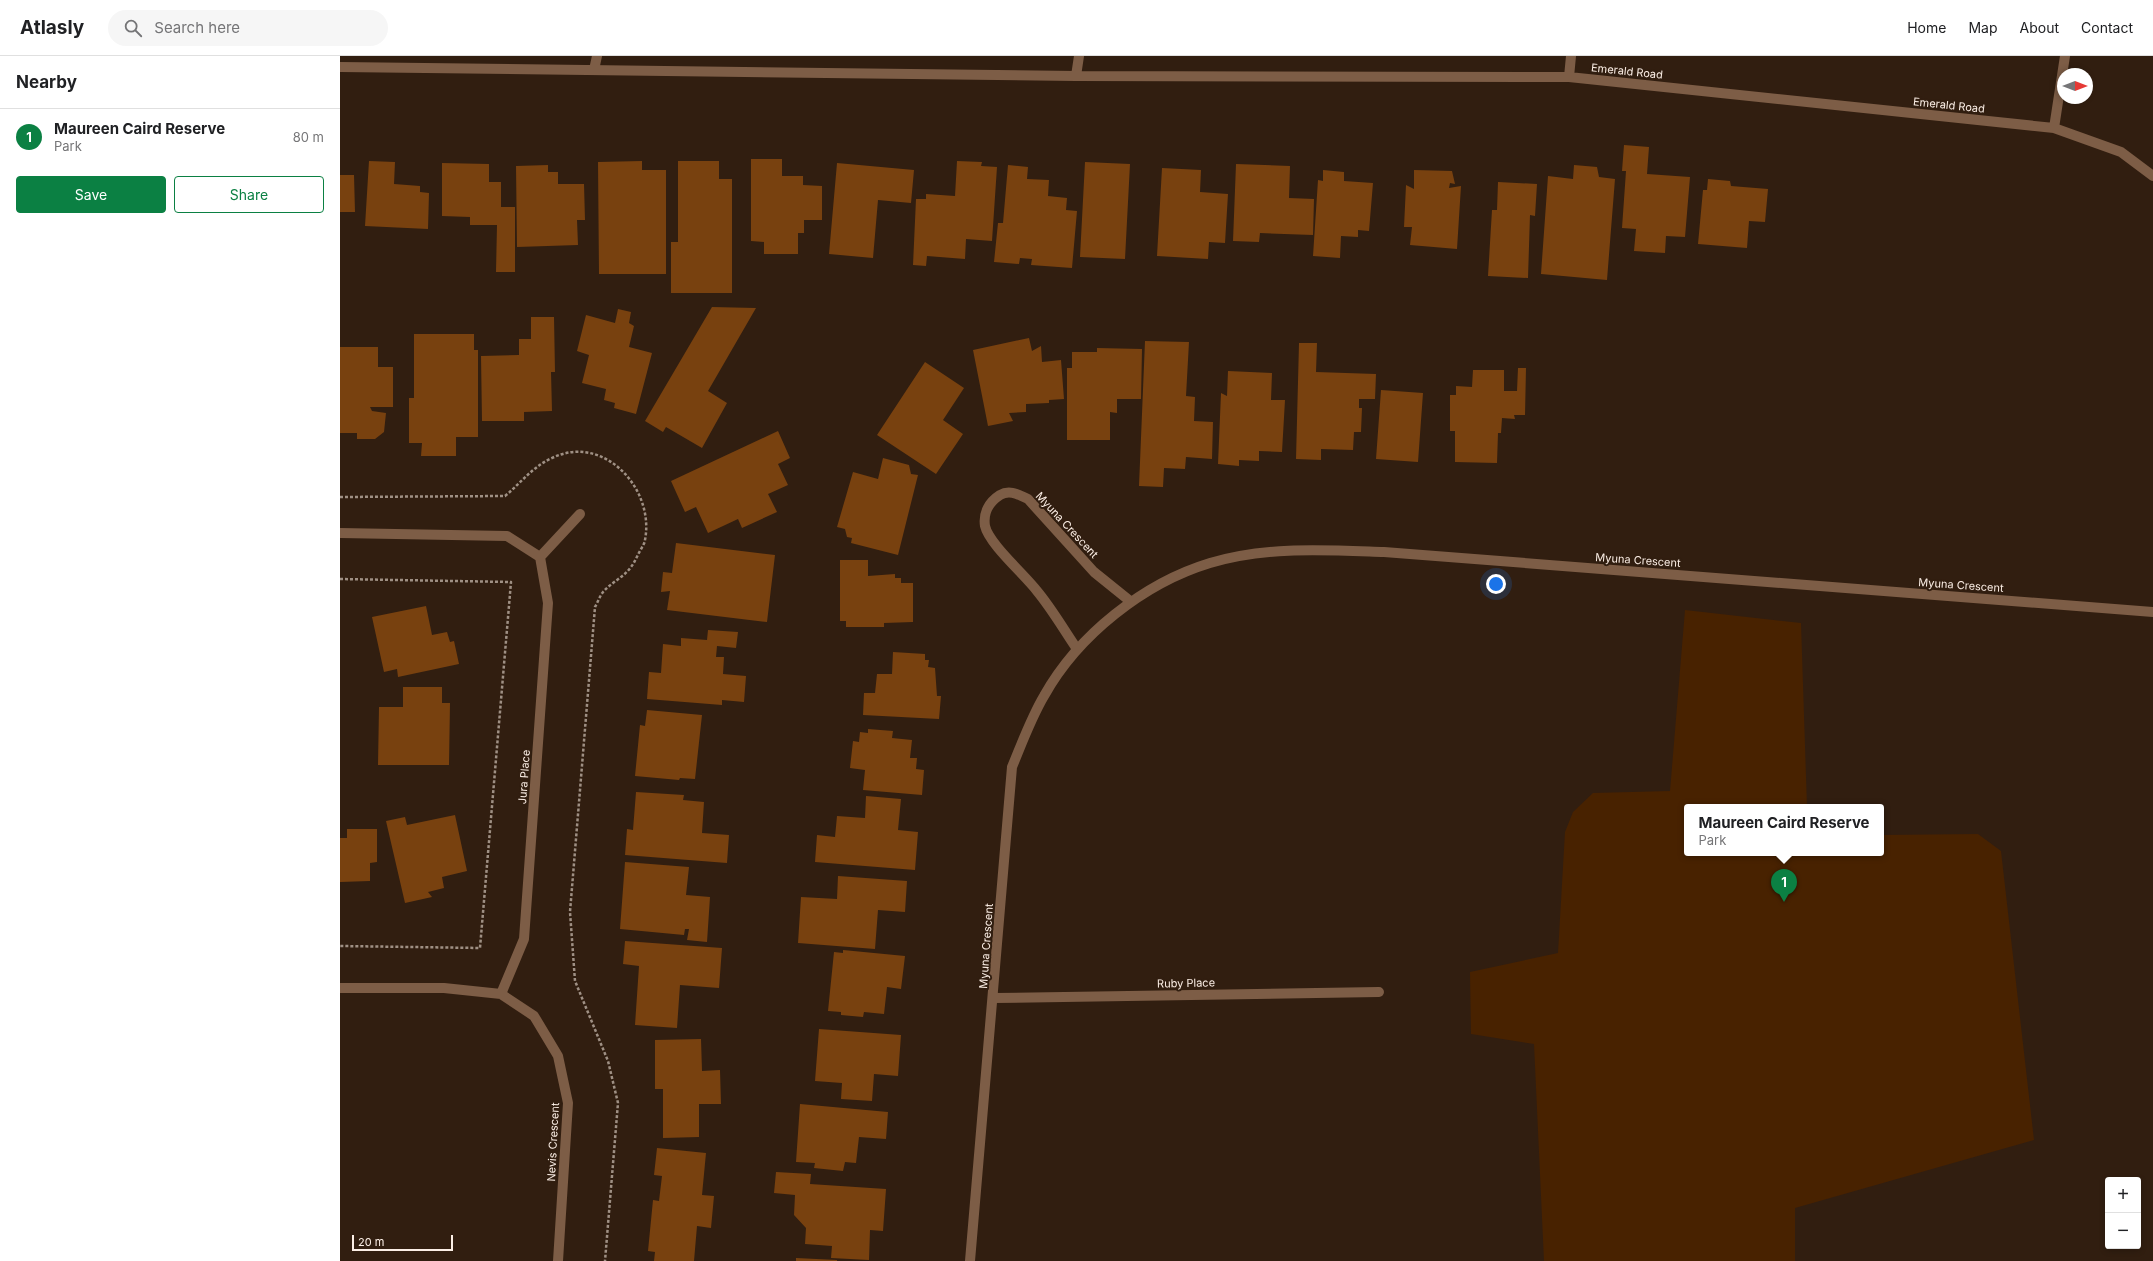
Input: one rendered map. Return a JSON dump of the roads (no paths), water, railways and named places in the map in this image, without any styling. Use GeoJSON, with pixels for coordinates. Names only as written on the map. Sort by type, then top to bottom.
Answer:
{"type":"FeatureCollection","features":[{"type":"Feature","properties":{"kind":"street"},"geometry":{"type":"LineString","coordinates":[[594,70],[597,56]]}},
{"type":"Feature","properties":{"kind":"street"},"geometry":{"type":"LineString","coordinates":[[1076,76],[1079,56]]}},
{"type":"Feature","properties":{"kind":"street"},"geometry":{"type":"LineString","coordinates":[[1569,77],[1571,56]]}},
{"type":"Feature","properties":{"kind":"street"},"geometry":{"type":"LineString","coordinates":[[2054,128],[2065,56]]}},
{"type":"Feature","properties":{"kind":"street","name":"Emerald Road"},"geometry":{"type":"LineString","coordinates":[[340,66],[1076,76],[1569,77],[2054,128],[2121,152],[2153,176]]}},
{"type":"Feature","properties":{"kind":"street","name":"Myuna Crescent"},"geometry":{"type":"LineString","coordinates":[[1077,649],[1037,591],[1002,551],[986,527],[985,513],[992,500],[1003,493],[1015,492],[1028,499],[1094,572],[1130,600]]}},
{"type":"Feature","properties":{"kind":"street"},"geometry":{"type":"LineString","coordinates":[[340,533],[507,536],[540,557],[580,514]]}},
{"type":"Feature","properties":{"kind":"street","name":"Myuna Crescent"},"geometry":{"type":"LineString","coordinates":[[970,1261],[994,998],[1012,767],[1044,695],[1077,649],[1130,600],[1176,577],[1210,563],[1263,553],[1306,550],[1384,552],[2153,612]]}},
{"type":"Feature","properties":{"kind":"street","name":"Jura Place"},"geometry":{"type":"LineString","coordinates":[[501,994],[524,939],[548,603],[540,557]]}},
{"type":"Feature","properties":{"kind":"street","name":"Nevis Crescent"},"geometry":{"type":"LineString","coordinates":[[340,988],[444,988],[501,994],[534,1016],[558,1056],[568,1103],[558,1261]]}},
{"type":"Feature","properties":{"kind":"street","name":"Ruby Place"},"geometry":{"type":"LineString","coordinates":[[994,998],[1379,992]]}},
{"type":"Feature","properties":{"kind":"place","name":"Maureen Caird Reserve"},"geometry":{"type":"Point","coordinates":[1784,902]}}]}
